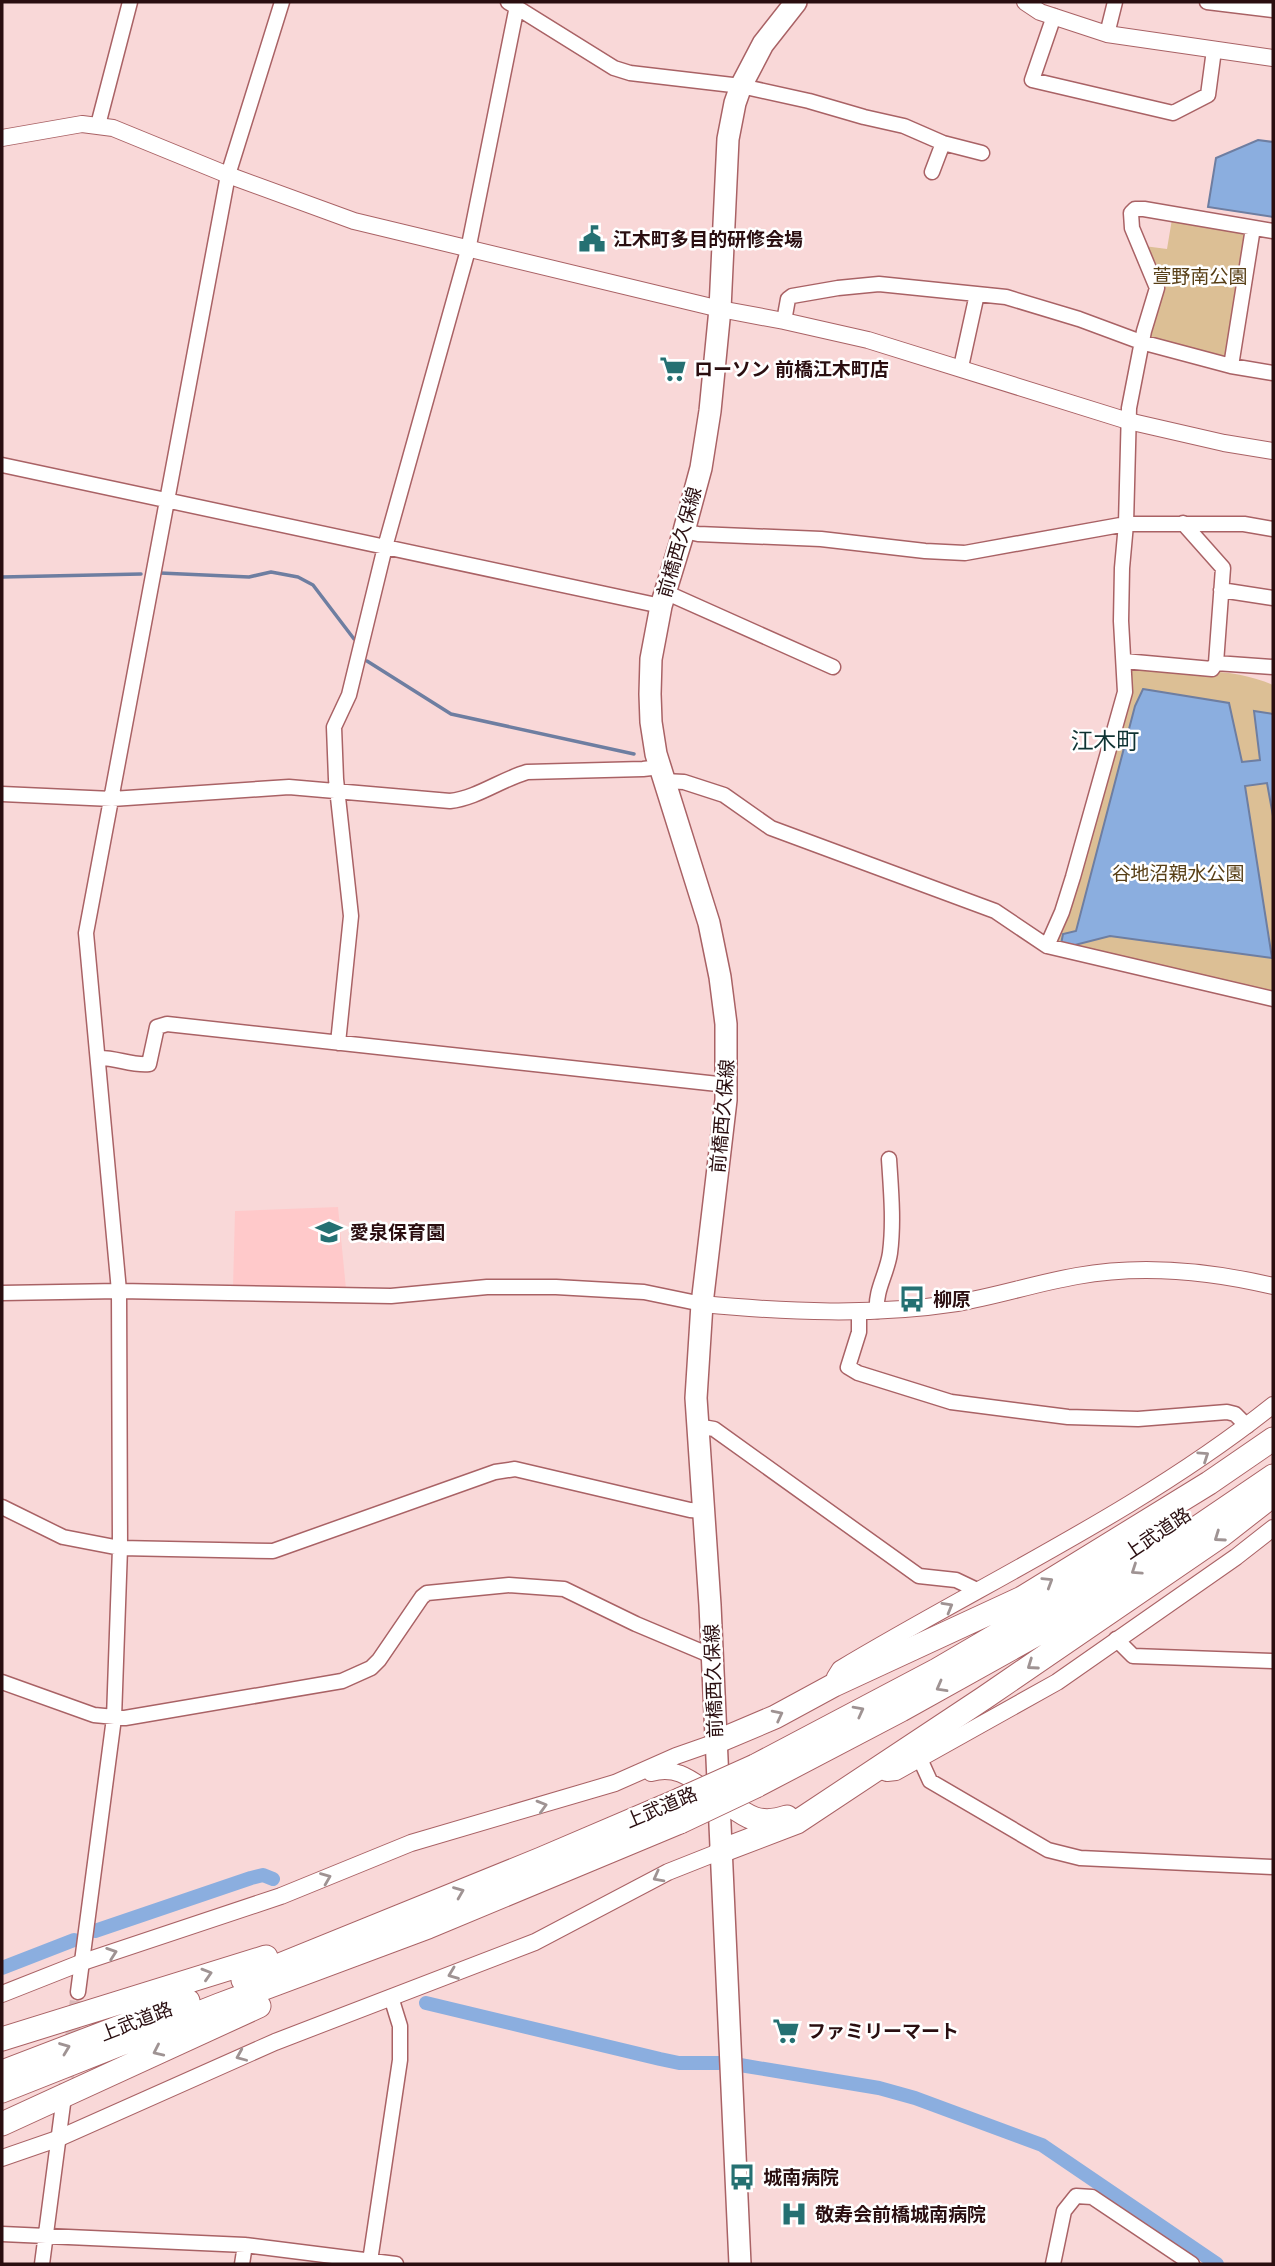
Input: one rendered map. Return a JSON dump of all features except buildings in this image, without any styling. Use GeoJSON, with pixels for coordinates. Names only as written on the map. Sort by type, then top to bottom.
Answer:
{"type":"FeatureCollection","features":[{"type":"Feature","properties":{"kind":"highway"},"geometry":{"type":"LineString","coordinates":[[716,1742],[775,1717],[834,1685],[1022,1598],[1209,1483],[1273,1439]]}},
{"type":"Feature","properties":{"kind":"highway","name":"上武道路"},"geometry":{"type":"LineString","coordinates":[[755,1776],[1055,1601],[1199,1504],[1273,1448]]}},
{"type":"Feature","properties":{"kind":"highway","name":"上武道路"},"geometry":{"type":"LineString","coordinates":[[2,2091],[397,1939],[901,1710],[1057,1623],[1273,1476]]}},
{"type":"Feature","properties":{"kind":"highway"},"geometry":{"type":"LineString","coordinates":[[721,1851],[797,1822],[985,1698],[1222,1535],[1273,1495]]}},
{"type":"Feature","properties":{"kind":"highway"},"geometry":{"type":"LineString","coordinates":[[718,1797],[747,1818],[765,1822],[823,1804]]}},
{"type":"Feature","properties":{"kind":"highway","name":"上武道路"},"geometry":{"type":"LineString","coordinates":[[2,2072],[680,1811]]}},
{"type":"Feature","properties":{"kind":"highway"},"geometry":{"type":"LineString","coordinates":[[2,2039],[215,1972],[353,1936]]}},
{"type":"Feature","properties":{"kind":"highway"},"geometry":{"type":"LineString","coordinates":[[2,2124],[361,1960],[397,1939]]}},
{"type":"Feature","properties":{"kind":"main road","name":"前橋西久保線"},"geometry":{"type":"LineString","coordinates":[[740,2264],[712,1656],[696,1378],[727,1085],[726,1024],[716,951],[662,774],[651,722],[650,694],[651,659],[663,599],[701,468],[706,434],[720,309],[728,139],[741,86],[763,44],[796,2]]}},
{"type":"Feature","properties":{"kind":"street"},"geometry":{"type":"LineString","coordinates":[[97,125],[130,2]]}},
{"type":"Feature","properties":{"kind":"street"},"geometry":{"type":"LineString","coordinates":[[78,1992],[114,1718],[120,1548],[119,1290],[86,933],[229,175],[282,2]]}},
{"type":"Feature","properties":{"kind":"street"},"geometry":{"type":"LineString","coordinates":[[1026,2],[1040,12],[1107,34],[1273,58]]}},
{"type":"Feature","properties":{"kind":"street"},"geometry":{"type":"LineString","coordinates":[[1107,34],[1115,2]]}},
{"type":"Feature","properties":{"kind":"street"},"geometry":{"type":"LineString","coordinates":[[1207,2],[1254,4],[1273,10]]}},
{"type":"Feature","properties":{"kind":"street"},"geometry":{"type":"LineString","coordinates":[[338,1043],[351,928],[335,768],[334,727],[349,695],[385,547],[468,250],[512,4],[614,68],[630,73],[741,86],[809,100],[864,117],[904,125],[943,143],[982,153]]}},
{"type":"Feature","properties":{"kind":"street"},"geometry":{"type":"LineString","coordinates":[[1054,16],[1032,80],[1173,113],[1208,95],[1214,50]]}},
{"type":"Feature","properties":{"kind":"street"},"geometry":{"type":"LineString","coordinates":[[2,138],[68,126],[97,125],[128,133],[229,175],[354,221],[720,309],[868,340],[1128,421],[1273,451]]}},
{"type":"Feature","properties":{"kind":"street"},"geometry":{"type":"LineString","coordinates":[[932,172],[943,143]]}},
{"type":"Feature","properties":{"kind":"street"},"geometry":{"type":"LineString","coordinates":[[1047,946],[1073,877],[1125,692],[1121,621],[1130,430],[1128,421],[1141,342],[1157,288],[1132,228],[1131,213],[1135,209],[1144,209],[1273,231]]}},
{"type":"Feature","properties":{"kind":"street"},"geometry":{"type":"LineString","coordinates":[[1231,366],[1253,228]]}},
{"type":"Feature","properties":{"kind":"street"},"geometry":{"type":"LineString","coordinates":[[784,321],[788,299],[792,296],[838,288],[879,284],[977,294],[1034,304],[1141,342],[1231,366],[1273,373]]}},
{"type":"Feature","properties":{"kind":"street"},"geometry":{"type":"LineString","coordinates":[[961,367],[977,294]]}},
{"type":"Feature","properties":{"kind":"street"},"geometry":{"type":"LineString","coordinates":[[2,465],[385,547],[663,599],[832,667]]}},
{"type":"Feature","properties":{"kind":"street"},"geometry":{"type":"LineString","coordinates":[[1124,661],[1212,669],[1216,663],[1223,568],[1182,523]]}},
{"type":"Feature","properties":{"kind":"street"},"geometry":{"type":"LineString","coordinates":[[684,531],[698,534],[821,539],[965,553],[1126,524],[1244,524],[1273,529]]}},
{"type":"Feature","properties":{"kind":"street"},"geometry":{"type":"LineString","coordinates":[[1221,590],[1273,598]]}},
{"type":"Feature","properties":{"kind":"street"},"geometry":{"type":"LineString","coordinates":[[1216,663],[1266,666],[1273,676]]}},
{"type":"Feature","properties":{"kind":"street"},"geometry":{"type":"LineString","coordinates":[[2,794],[112,799],[289,787],[450,801],[473,796],[527,772],[643,769],[724,795],[771,828],[995,911],[1047,946],[1273,999]]}},
{"type":"Feature","properties":{"kind":"street"},"geometry":{"type":"LineString","coordinates":[[98,1058],[149,1064],[157,1027],[167,1024],[727,1085]]}},
{"type":"Feature","properties":{"kind":"street"},"geometry":{"type":"LineString","coordinates":[[877,1311],[877,1292],[889,1261],[891,1243],[889,1159]]}},
{"type":"Feature","properties":{"kind":"street"},"geometry":{"type":"LineString","coordinates":[[2,1293],[119,1290],[391,1296],[487,1287],[556,1287],[635,1291],[702,1304],[760,1309],[859,1312],[960,1302],[1080,1276],[1123,1270],[1190,1272],[1273,1286]]}},
{"type":"Feature","properties":{"kind":"street"},"geometry":{"type":"LineString","coordinates":[[859,1312],[859,1332],[848,1367],[858,1373],[951,1402],[1068,1417],[1138,1419],[1227,1412],[1235,1414],[1247,1426]]}},
{"type":"Feature","properties":{"kind":"street"},"geometry":{"type":"LineString","coordinates":[[834,1685],[835,1676],[840,1669],[1120,1511],[1247,1426],[1273,1405]]}},
{"type":"Feature","properties":{"kind":"street"},"geometry":{"type":"LineString","coordinates":[[697,1426],[714,1429],[919,1576],[956,1580],[977,1590]]}},
{"type":"Feature","properties":{"kind":"street"},"geometry":{"type":"LineString","coordinates":[[2,1507],[63,1537],[120,1548],[273,1551],[495,1472],[516,1469],[703,1511]]}},
{"type":"Feature","properties":{"kind":"street"},"geometry":{"type":"LineString","coordinates":[[876,1769],[887,1773],[896,1772],[1057,1682],[1236,1557],[1273,1528]]}},
{"type":"Feature","properties":{"kind":"street"},"geometry":{"type":"LineString","coordinates":[[2,1682],[94,1715],[114,1718],[135,1717],[342,1681],[371,1668],[379,1661],[422,1597],[428,1593],[518,1585],[564,1589],[636,1624],[712,1656]]}},
{"type":"Feature","properties":{"kind":"street"},"geometry":{"type":"LineString","coordinates":[[1116,1639],[1133,1656],[1273,1661]]}},
{"type":"Feature","properties":{"kind":"street"},"geometry":{"type":"LineString","coordinates":[[615,1783],[716,1742]]}},
{"type":"Feature","properties":{"kind":"street"},"geometry":{"type":"LineString","coordinates":[[920,1759],[930,1781],[1048,1850],[1080,1858],[1273,1867]]}},
{"type":"Feature","properties":{"kind":"street"},"geometry":{"type":"LineString","coordinates":[[2,1994],[83,1962],[281,1896],[411,1843],[615,1783],[668,1770],[680,1773],[718,1797]]}},
{"type":"Feature","properties":{"kind":"street"},"geometry":{"type":"LineString","coordinates":[[2,2158],[57,2139],[231,2060],[535,1942],[668,1872],[721,1851]]}},
{"type":"Feature","properties":{"kind":"street"},"geometry":{"type":"LineString","coordinates":[[370,2261],[400,2060],[400,2026],[391,1997]]}},
{"type":"Feature","properties":{"kind":"street"},"geometry":{"type":"LineString","coordinates":[[42,2264],[63,2104]]}},
{"type":"Feature","properties":{"kind":"street"},"geometry":{"type":"LineString","coordinates":[[1054,2264],[1064,2211],[1076,2196],[1092,2197],[1192,2264]]}},
{"type":"Feature","properties":{"kind":"street"},"geometry":{"type":"LineString","coordinates":[[2,2234],[246,2245],[396,2264]]}},
{"type":"Feature","properties":{"kind":"street"},"geometry":{"type":"LineString","coordinates":[[242,2264],[246,2245]]}},
{"type":"Feature","properties":{"kind":"shaded area"},"geometry":{"type":"Polygon","coordinates":[[[338,1207],[346,1289],[233,1288],[235,1211],[338,1207]]]}},
{"type":"Feature","properties":{"kind":"green space","name":"萱野南公園"},"geometry":{"type":"Polygon","coordinates":[[[1172,219],[1240,229],[1247,236],[1229,351],[1220,359],[1151,341],[1147,334],[1162,291],[1144,246],[1167,249],[1172,219]]]}},
{"type":"Feature","properties":{"kind":"green space","name":"谷地沼親水公園"},"geometry":{"type":"Polygon","coordinates":[[[1132,668],[1223,672],[1273,685],[1273,994],[1057,944],[1094,821],[1132,668]]]}},
{"type":"Feature","properties":{"kind":"water"},"geometry":{"type":"Polygon","coordinates":[[[1258,140],[1273,142],[1273,217],[1208,207],[1216,158],[1258,140]]]}},
{"type":"Feature","properties":{"kind":"water","name":"谷地沼親水公園"},"geometry":{"type":"Polygon","coordinates":[[[1143,689],[1229,703],[1242,762],[1260,760],[1254,711],[1273,714],[1273,816],[1267,783],[1245,786],[1272,958],[1110,936],[1071,946],[1061,944],[1063,934],[1076,931],[1135,706],[1143,689]]]}},
{"type":"Feature","properties":{"kind":"waterway"},"geometry":{"type":"LineString","coordinates":[[160,573],[249,577],[271,572],[298,577],[313,585],[354,639]]}},
{"type":"Feature","properties":{"kind":"waterway"},"geometry":{"type":"LineString","coordinates":[[2,577],[141,574]]}},
{"type":"Feature","properties":{"kind":"waterway"},"geometry":{"type":"LineString","coordinates":[[367,661],[451,714],[634,754]]}},
{"type":"Feature","properties":{"kind":"waterway"},"geometry":{"type":"LineString","coordinates":[[95,1931],[251,1878],[263,1875],[273,1879]]}},
{"type":"Feature","properties":{"kind":"waterway"},"geometry":{"type":"LineString","coordinates":[[2,1968],[74,1940]]}},
{"type":"Feature","properties":{"kind":"waterway"},"geometry":{"type":"LineString","coordinates":[[426,2003],[679,2063],[719,2063]]}},
{"type":"Feature","properties":{"kind":"waterway"},"geometry":{"type":"LineString","coordinates":[[740,2065],[879,2088],[915,2098],[1042,2145],[1217,2264]]}},
{"type":"Feature","properties":{"kind":"tunnel"},"geometry":{"type":"LineString","coordinates":[[64,2098],[78,1992]]}},
{"type":"Feature","properties":{"kind":"place","name":"江木町多目的研修会場"},"geometry":{"type":"Point","coordinates":[592,239]}},
{"type":"Feature","properties":{"kind":"place","name":"ローソン 前橋江木町店"},"geometry":{"type":"Point","coordinates":[673,369]}},
{"type":"Feature","properties":{"kind":"place","name":"愛泉保育園"},"geometry":{"type":"Point","coordinates":[329,1232]}},
{"type":"Feature","properties":{"kind":"place","name":"柳原"},"geometry":{"type":"Point","coordinates":[912,1299]}},
{"type":"Feature","properties":{"kind":"place","name":"ファミリーマート"},"geometry":{"type":"Point","coordinates":[786,2031]}},
{"type":"Feature","properties":{"kind":"place","name":"城南病院"},"geometry":{"type":"Point","coordinates":[742,2177]}},
{"type":"Feature","properties":{"kind":"place","name":"敬寿会前橋城南病院"},"geometry":{"type":"Point","coordinates":[794,2214]}},
{"type":"Feature","properties":{"kind":"district","name":"江木町"},"geometry":{"type":"Point","coordinates":[1105,741]}}]}
